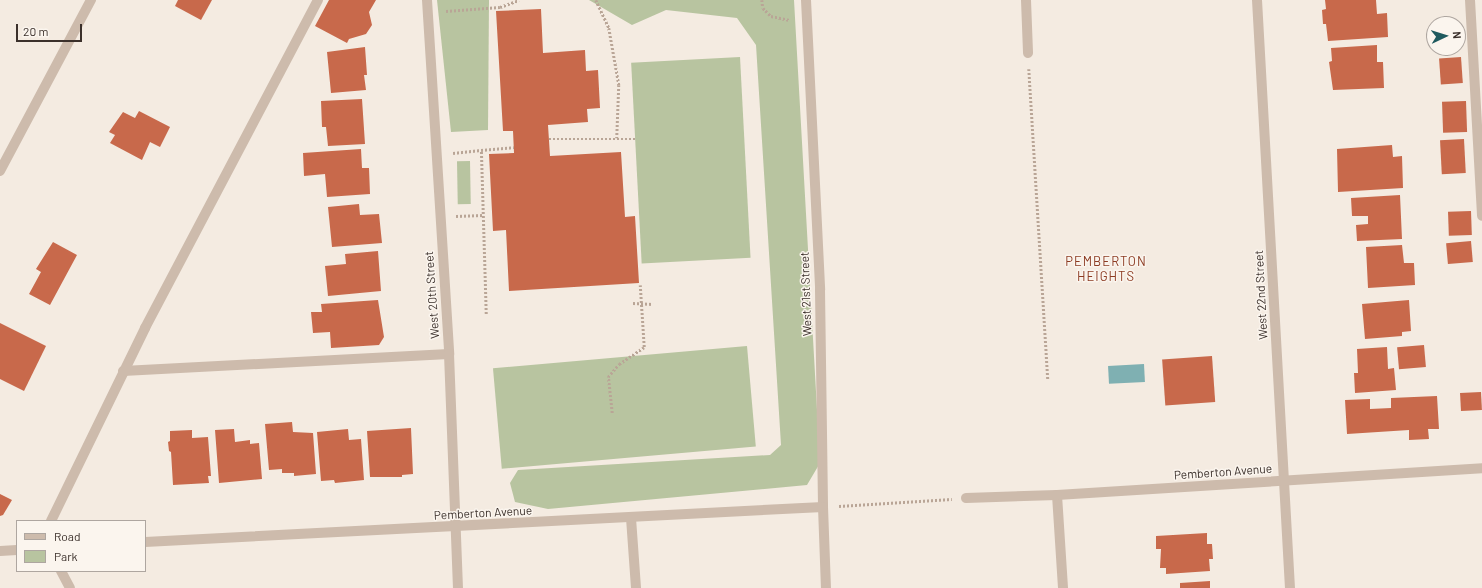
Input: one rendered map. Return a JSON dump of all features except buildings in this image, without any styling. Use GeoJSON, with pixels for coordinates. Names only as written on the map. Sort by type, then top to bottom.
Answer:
{"type":"FeatureCollection","features":[{"type":"Feature","properties":{"kind":"street"},"geometry":{"type":"LineString","coordinates":[[0,171],[91,0]]}},
{"type":"Feature","properties":{"kind":"street"},"geometry":{"type":"LineString","coordinates":[[51,520],[124,371],[318,0]]}},
{"type":"Feature","properties":{"kind":"street","name":"West 20th Street"},"geometry":{"type":"LineString","coordinates":[[426,0],[449,354],[458,588]]}},
{"type":"Feature","properties":{"kind":"street","name":"West 21st Street"},"geometry":{"type":"LineString","coordinates":[[806,0],[820,290],[823,507],[826,588]]}},
{"type":"Feature","properties":{"kind":"street"},"geometry":{"type":"LineString","coordinates":[[1026,0],[1028,52]]}},
{"type":"Feature","properties":{"kind":"street","name":"West 22nd Street"},"geometry":{"type":"LineString","coordinates":[[1257,0],[1290,588]]}},
{"type":"Feature","properties":{"kind":"street"},"geometry":{"type":"LineString","coordinates":[[1470,0],[1482,216]]}},
{"type":"Feature","properties":{"kind":"street"},"geometry":{"type":"LineString","coordinates":[[124,371],[449,354]]}},
{"type":"Feature","properties":{"kind":"street","name":"Pemberton Avenue"},"geometry":{"type":"LineString","coordinates":[[966,498],[1057,495],[1482,468]]}},
{"type":"Feature","properties":{"kind":"street"},"geometry":{"type":"LineString","coordinates":[[1057,495],[1063,588]]}},
{"type":"Feature","properties":{"kind":"street","name":"Pemberton Avenue"},"geometry":{"type":"LineString","coordinates":[[146,542],[456,528],[823,507]]}},
{"type":"Feature","properties":{"kind":"street"},"geometry":{"type":"LineString","coordinates":[[631,518],[636,588]]}},
{"type":"Feature","properties":{"kind":"street"},"geometry":{"type":"LineString","coordinates":[[0,551],[16,550]]}},
{"type":"Feature","properties":{"kind":"street"},"geometry":{"type":"LineString","coordinates":[[62,572],[70,588]]}},
{"type":"Feature","properties":{"kind":"path"},"geometry":{"type":"LineString","coordinates":[[506,0],[509,4]]}},
{"type":"Feature","properties":{"kind":"path"},"geometry":{"type":"LineString","coordinates":[[446,11],[466,11],[509,4],[519,0]]}},
{"type":"Feature","properties":{"kind":"path"},"geometry":{"type":"LineString","coordinates":[[596,0],[609,28],[619,84],[617,138]]}},
{"type":"Feature","properties":{"kind":"path"},"geometry":{"type":"LineString","coordinates":[[762,0],[762,8],[771,16],[789,20]]}},
{"type":"Feature","properties":{"kind":"path"},"geometry":{"type":"LineString","coordinates":[[1028,52],[1048,380]]}},
{"type":"Feature","properties":{"kind":"path"},"geometry":{"type":"LineString","coordinates":[[549,139],[636,138]]}},
{"type":"Feature","properties":{"kind":"path"},"geometry":{"type":"LineString","coordinates":[[453,153],[514,147]]}},
{"type":"Feature","properties":{"kind":"path"},"geometry":{"type":"LineString","coordinates":[[481,150],[486,314]]}},
{"type":"Feature","properties":{"kind":"path"},"geometry":{"type":"LineString","coordinates":[[454,216],[483,215]]}},
{"type":"Feature","properties":{"kind":"path"},"geometry":{"type":"LineString","coordinates":[[612,413],[608,377],[619,364],[644,347],[640,285]]}},
{"type":"Feature","properties":{"kind":"path"},"geometry":{"type":"LineString","coordinates":[[633,303],[653,304]]}},
{"type":"Feature","properties":{"kind":"path"},"geometry":{"type":"LineString","coordinates":[[823,507],[966,498]]}},
{"type":"Feature","properties":{"kind":"green space"},"geometry":{"type":"Polygon","coordinates":[[[437,0],[489,0],[488,130],[451,132],[437,0]]]}},
{"type":"Feature","properties":{"kind":"green space"},"geometry":{"type":"Polygon","coordinates":[[[589,0],[794,0],[820,463],[807,485],[548,509],[515,502],[510,483],[518,470],[770,455],[781,445],[756,45],[737,18],[666,10],[632,25],[589,0]]]}},
{"type":"Feature","properties":{"kind":"green space"},"geometry":{"type":"Polygon","coordinates":[[[740,57],[751,258],[642,263],[631,63],[740,57]]]}},
{"type":"Feature","properties":{"kind":"green space"},"geometry":{"type":"Polygon","coordinates":[[[457,161],[470,161],[471,204],[458,204],[457,161]]]}},
{"type":"Feature","properties":{"kind":"green space"},"geometry":{"type":"Polygon","coordinates":[[[747,346],[756,447],[502,469],[493,368],[747,346]]]}},
{"type":"Feature","properties":{"kind":"water"},"geometry":{"type":"Polygon","coordinates":[[[1144,364],[1145,382],[1109,384],[1108,366],[1144,364]]]}},
{"type":"Feature","properties":{"kind":"district","name":"PEMBERTON HEIGHTS"},"geometry":{"type":"Point","coordinates":[1106,270]}}]}
